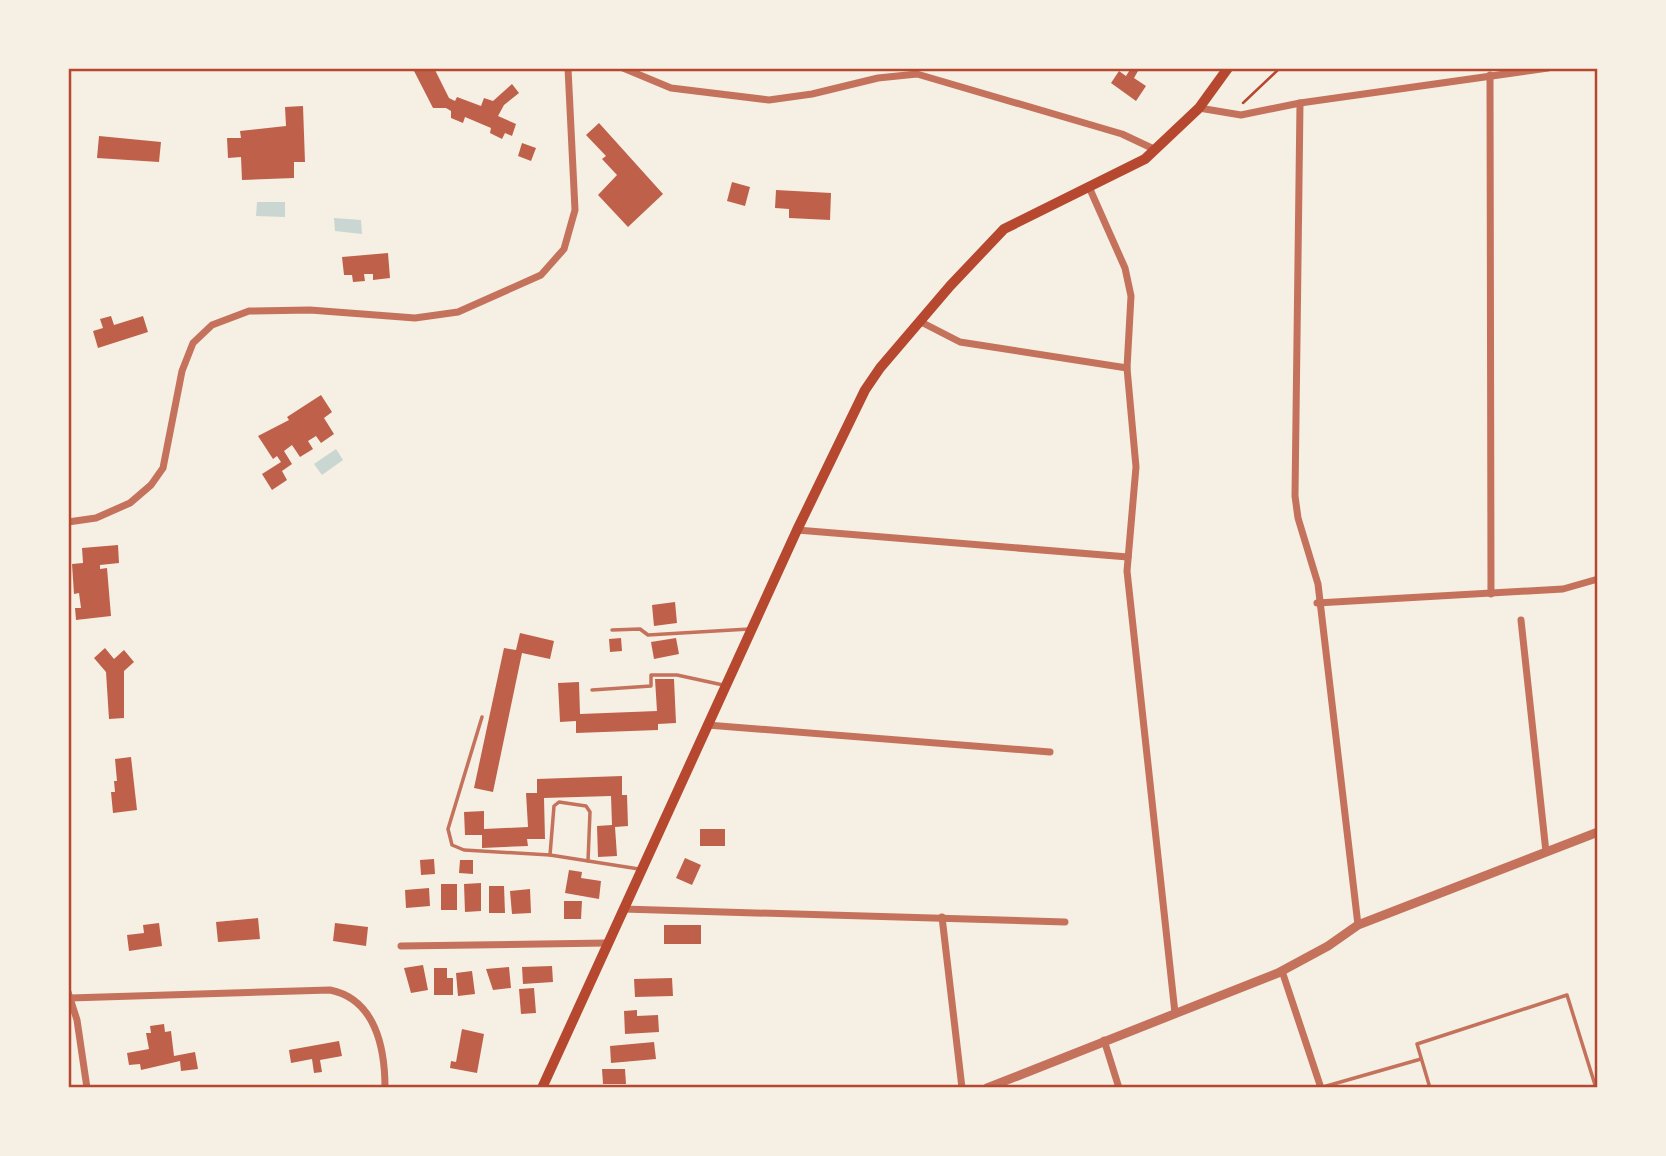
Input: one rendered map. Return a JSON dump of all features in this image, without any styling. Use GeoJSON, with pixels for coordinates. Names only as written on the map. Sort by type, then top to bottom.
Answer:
{"type":"FeatureCollection","features":[{"type":"Feature","properties":{"kind":"main road"},"geometry":{"type":"LineString","coordinates":[[542,1088],[751,629],[865,390],[880,368],[950,285],[1004,229],[1156,150],[1199,108],[1228,68]]}},
{"type":"Feature","properties":{"kind":"street"},"geometry":{"type":"LineString","coordinates":[[68,522],[96,518],[130,503],[151,485],[163,468],[182,370],[193,343],[212,325],[249,311],[310,310],[415,318],[458,312],[541,275],[564,249],[575,209],[568,68]]}},
{"type":"Feature","properties":{"kind":"street"},"geometry":{"type":"LineString","coordinates":[[623,68],[671,88],[769,100],[812,94],[878,78],[917,74],[1122,134],[1156,150]]}},
{"type":"Feature","properties":{"kind":"street"},"geometry":{"type":"LineString","coordinates":[[1199,108],[1241,115],[1300,103],[1548,68]]}},
{"type":"Feature","properties":{"kind":"street"},"geometry":{"type":"LineString","coordinates":[[1490,75],[1491,594]]}},
{"type":"Feature","properties":{"kind":"street"},"geometry":{"type":"LineString","coordinates":[[1300,103],[1295,496],[1298,518],[1318,584],[1317,603],[1358,925]]}},
{"type":"Feature","properties":{"kind":"street"},"geometry":{"type":"LineString","coordinates":[[1089,187],[1125,268],[1131,319],[1127,368],[1136,467],[1128,557],[1175,1013]]}},
{"type":"Feature","properties":{"kind":"street"},"geometry":{"type":"LineString","coordinates":[[921,322],[960,342],[1127,368]]}},
{"type":"Feature","properties":{"kind":"street"},"geometry":{"type":"LineString","coordinates":[[797,530],[1128,557]]}},
{"type":"Feature","properties":{"kind":"street"},"geometry":{"type":"LineString","coordinates":[[1317,603],[1563,589],[1598,579]]}},
{"type":"Feature","properties":{"kind":"street"},"geometry":{"type":"LineString","coordinates":[[1521,620],[1546,852]]}},
{"type":"Feature","properties":{"kind":"street"},"geometry":{"type":"LineString","coordinates":[[707,725],[1050,752]]}},
{"type":"Feature","properties":{"kind":"street"},"geometry":{"type":"LineString","coordinates":[[987,1088],[1282,971],[1358,925],[1598,832]]}},
{"type":"Feature","properties":{"kind":"street"},"geometry":{"type":"LineString","coordinates":[[623,909],[1065,922]]}},
{"type":"Feature","properties":{"kind":"street"},"geometry":{"type":"LineString","coordinates":[[942,917],[962,1088]]}},
{"type":"Feature","properties":{"kind":"street"},"geometry":{"type":"LineString","coordinates":[[401,946],[607,943]]}},
{"type":"Feature","properties":{"kind":"street"},"geometry":{"type":"LineString","coordinates":[[1282,971],[1321,1088]]}},
{"type":"Feature","properties":{"kind":"street"},"geometry":{"type":"LineString","coordinates":[[87,1088],[77,1020],[69,995],[330,990],[349,994],[374,1021],[385,1063],[385,1088]]}},
{"type":"Feature","properties":{"kind":"street"},"geometry":{"type":"LineString","coordinates":[[1104,1040],[1119,1088]]}},
{"type":"Feature","properties":{"kind":"lane"},"geometry":{"type":"LineString","coordinates":[[612,630],[640,629],[648,635],[751,629]]}},
{"type":"Feature","properties":{"kind":"lane"},"geometry":{"type":"LineString","coordinates":[[592,690],[651,686],[652,675],[677,675],[725,686]]}},
{"type":"Feature","properties":{"kind":"lane"},"geometry":{"type":"LineString","coordinates":[[482,717],[448,829],[452,845],[464,850],[550,855],[641,869]]}},
{"type":"Feature","properties":{"kind":"lane"},"geometry":{"type":"LineString","coordinates":[[550,855],[554,806],[559,802],[586,806],[590,812],[588,861]]}},
{"type":"Feature","properties":{"kind":"lane"},"geometry":{"type":"LineString","coordinates":[[1430,1088],[1417,1044],[1567,995],[1596,1088]]}},
{"type":"Feature","properties":{"kind":"lane"},"geometry":{"type":"LineString","coordinates":[[1321,1088],[1421,1059]]}},
{"type":"Feature","properties":{"kind":"path"},"geometry":{"type":"LineString","coordinates":[[1243,103],[1280,68]]}},
{"type":"Feature","properties":{"kind":"shaded area"},"geometry":{"type":"Polygon","coordinates":[[[257,202],[285,202],[285,217],[256,216],[257,202]]]}},
{"type":"Feature","properties":{"kind":"shaded area"},"geometry":{"type":"Polygon","coordinates":[[[334,218],[361,220],[362,234],[335,231],[334,218]]]}},
{"type":"Feature","properties":{"kind":"shaded area"},"geometry":{"type":"Polygon","coordinates":[[[336,449],[343,460],[322,475],[314,464],[336,449]]]}},
{"type":"Feature","properties":{"kind":"building"},"geometry":{"type":"Polygon","coordinates":[[[434,68],[449,98],[455,101],[457,97],[481,106],[484,98],[493,101],[512,84],[519,93],[504,105],[498,116],[516,124],[512,136],[505,133],[502,139],[490,133],[491,128],[465,117],[463,123],[451,118],[451,111],[446,108],[433,108],[413,69],[434,68]]]}},
{"type":"Feature","properties":{"kind":"building"},"geometry":{"type":"Polygon","coordinates":[[[1131,68],[1138,71],[1134,78],[1146,86],[1136,101],[1111,83],[1119,71],[1126,76],[1131,68]]]}},
{"type":"Feature","properties":{"kind":"building"},"geometry":{"type":"Polygon","coordinates":[[[303,106],[305,162],[294,162],[294,178],[242,180],[241,157],[228,158],[227,138],[241,138],[240,131],[286,126],[285,107],[303,106]]]}},
{"type":"Feature","properties":{"kind":"building"},"geometry":{"type":"Polygon","coordinates":[[[599,123],[663,194],[628,227],[598,195],[617,175],[602,159],[606,156],[586,135],[599,123]]]}},
{"type":"Feature","properties":{"kind":"building"},"geometry":{"type":"Polygon","coordinates":[[[99,136],[161,142],[159,162],[97,158],[99,136]]]}},
{"type":"Feature","properties":{"kind":"building"},"geometry":{"type":"Polygon","coordinates":[[[522,143],[536,148],[531,161],[518,156],[522,143]]]}},
{"type":"Feature","properties":{"kind":"building"},"geometry":{"type":"Polygon","coordinates":[[[732,182],[750,187],[745,206],[727,201],[732,182]]]}},
{"type":"Feature","properties":{"kind":"building"},"geometry":{"type":"Polygon","coordinates":[[[776,190],[831,193],[830,220],[789,218],[789,209],[775,208],[776,190]]]}},
{"type":"Feature","properties":{"kind":"building"},"geometry":{"type":"Polygon","coordinates":[[[388,253],[390,278],[373,280],[373,274],[364,274],[365,281],[353,282],[352,275],[344,275],[342,257],[388,253]]]}},
{"type":"Feature","properties":{"kind":"building"},"geometry":{"type":"Polygon","coordinates":[[[111,316],[114,325],[143,316],[148,332],[98,348],[93,331],[103,328],[100,319],[111,316]]]}},
{"type":"Feature","properties":{"kind":"building"},"geometry":{"type":"Polygon","coordinates":[[[321,395],[332,412],[324,418],[334,434],[321,443],[316,436],[308,441],[313,449],[300,457],[292,445],[284,451],[292,464],[282,471],[287,480],[272,490],[262,474],[281,462],[277,456],[273,459],[258,436],[289,420],[287,417],[321,395]]]}},
{"type":"Feature","properties":{"kind":"building"},"geometry":{"type":"Polygon","coordinates":[[[118,545],[119,563],[100,565],[100,569],[107,568],[111,616],[76,620],[75,608],[81,608],[79,593],[74,594],[72,564],[83,563],[82,548],[118,545]]]}},
{"type":"Feature","properties":{"kind":"building"},"geometry":{"type":"Polygon","coordinates":[[[675,602],[677,623],[654,626],[652,605],[675,602]]]}},
{"type":"Feature","properties":{"kind":"building"},"geometry":{"type":"Polygon","coordinates":[[[520,633],[554,641],[550,659],[522,653],[493,792],[474,788],[504,648],[516,650],[520,633]]]}},
{"type":"Feature","properties":{"kind":"building"},"geometry":{"type":"Polygon","coordinates":[[[621,638],[622,651],[610,652],[609,639],[621,638]]]}},
{"type":"Feature","properties":{"kind":"building"},"geometry":{"type":"Polygon","coordinates":[[[676,638],[679,654],[654,659],[651,642],[676,638]]]}},
{"type":"Feature","properties":{"kind":"building"},"geometry":{"type":"Polygon","coordinates":[[[105,648],[114,659],[124,650],[134,662],[124,671],[124,718],[109,719],[106,672],[94,658],[105,648]]]}},
{"type":"Feature","properties":{"kind":"building"},"geometry":{"type":"Polygon","coordinates":[[[655,679],[674,679],[676,723],[658,724],[658,730],[576,733],[576,721],[560,722],[558,683],[579,682],[580,714],[657,711],[655,679]]]}},
{"type":"Feature","properties":{"kind":"building"},"geometry":{"type":"Polygon","coordinates":[[[131,757],[137,810],[113,813],[111,792],[115,792],[114,781],[117,781],[115,759],[131,757]]]}},
{"type":"Feature","properties":{"kind":"building"},"geometry":{"type":"Polygon","coordinates":[[[622,776],[622,795],[627,795],[628,826],[615,827],[617,856],[598,857],[597,826],[612,825],[611,796],[544,798],[545,839],[527,839],[528,846],[482,848],[482,835],[465,835],[464,812],[484,811],[484,829],[528,827],[526,793],[537,793],[537,779],[622,776]]]}},
{"type":"Feature","properties":{"kind":"building"},"geometry":{"type":"Polygon","coordinates":[[[700,829],[725,829],[725,846],[700,846],[700,829]]]}},
{"type":"Feature","properties":{"kind":"building"},"geometry":{"type":"Polygon","coordinates":[[[685,858],[701,865],[692,885],[676,878],[685,858]]]}},
{"type":"Feature","properties":{"kind":"building"},"geometry":{"type":"Polygon","coordinates":[[[434,859],[435,874],[421,875],[420,860],[434,859]]]}},
{"type":"Feature","properties":{"kind":"building"},"geometry":{"type":"Polygon","coordinates":[[[460,860],[473,860],[473,874],[459,873],[460,860]]]}},
{"type":"Feature","properties":{"kind":"building"},"geometry":{"type":"Polygon","coordinates":[[[569,870],[582,872],[581,878],[601,881],[599,899],[565,893],[569,870]]]}},
{"type":"Feature","properties":{"kind":"building"},"geometry":{"type":"Polygon","coordinates":[[[481,883],[481,911],[465,912],[464,884],[481,883]]]}},
{"type":"Feature","properties":{"kind":"building"},"geometry":{"type":"Polygon","coordinates":[[[441,884],[457,884],[457,910],[441,910],[441,884]]]}},
{"type":"Feature","properties":{"kind":"building"},"geometry":{"type":"Polygon","coordinates":[[[489,886],[504,886],[505,913],[489,913],[489,886]]]}},
{"type":"Feature","properties":{"kind":"building"},"geometry":{"type":"Polygon","coordinates":[[[429,888],[430,906],[406,908],[405,890],[429,888]]]}},
{"type":"Feature","properties":{"kind":"building"},"geometry":{"type":"Polygon","coordinates":[[[530,889],[531,913],[512,914],[510,891],[530,889]]]}},
{"type":"Feature","properties":{"kind":"building"},"geometry":{"type":"Polygon","coordinates":[[[564,901],[582,901],[581,919],[564,919],[564,901]]]}},
{"type":"Feature","properties":{"kind":"building"},"geometry":{"type":"Polygon","coordinates":[[[258,918],[260,939],[218,942],[216,922],[258,918]]]}},
{"type":"Feature","properties":{"kind":"building"},"geometry":{"type":"Polygon","coordinates":[[[159,923],[162,946],[129,951],[127,935],[144,933],[143,925],[159,923]]]}},
{"type":"Feature","properties":{"kind":"building"},"geometry":{"type":"Polygon","coordinates":[[[335,923],[368,927],[366,946],[333,941],[335,923]]]}},
{"type":"Feature","properties":{"kind":"building"},"geometry":{"type":"Polygon","coordinates":[[[664,925],[701,925],[701,944],[664,944],[664,925]]]}},
{"type":"Feature","properties":{"kind":"building"},"geometry":{"type":"Polygon","coordinates":[[[423,965],[428,990],[411,993],[404,968],[423,965]]]}},
{"type":"Feature","properties":{"kind":"building"},"geometry":{"type":"Polygon","coordinates":[[[552,966],[553,982],[523,984],[522,967],[552,966]]]}},
{"type":"Feature","properties":{"kind":"building"},"geometry":{"type":"Polygon","coordinates":[[[509,967],[511,988],[493,990],[486,969],[509,967]]]}},
{"type":"Feature","properties":{"kind":"building"},"geometry":{"type":"Polygon","coordinates":[[[434,968],[447,968],[447,978],[453,978],[453,995],[434,995],[434,968]]]}},
{"type":"Feature","properties":{"kind":"building"},"geometry":{"type":"Polygon","coordinates":[[[472,971],[475,994],[458,996],[456,973],[472,971]]]}},
{"type":"Feature","properties":{"kind":"building"},"geometry":{"type":"Polygon","coordinates":[[[672,978],[673,996],[635,997],[634,979],[672,978]]]}},
{"type":"Feature","properties":{"kind":"building"},"geometry":{"type":"Polygon","coordinates":[[[534,988],[536,1013],[521,1014],[519,989],[534,988]]]}},
{"type":"Feature","properties":{"kind":"building"},"geometry":{"type":"Polygon","coordinates":[[[637,1010],[637,1016],[658,1015],[659,1032],[625,1034],[624,1011],[637,1010]]]}},
{"type":"Feature","properties":{"kind":"building"},"geometry":{"type":"Polygon","coordinates":[[[164,1024],[165,1032],[171,1031],[174,1056],[195,1052],[198,1069],[181,1071],[180,1061],[141,1070],[140,1064],[129,1065],[127,1053],[149,1049],[146,1033],[151,1033],[150,1026],[164,1024]]]}},
{"type":"Feature","properties":{"kind":"building"},"geometry":{"type":"Polygon","coordinates":[[[462,1029],[484,1034],[477,1073],[450,1068],[451,1061],[456,1062],[462,1029]]]}},
{"type":"Feature","properties":{"kind":"building"},"geometry":{"type":"Polygon","coordinates":[[[339,1041],[342,1056],[320,1060],[322,1072],[314,1073],[312,1059],[291,1063],[289,1050],[339,1041]]]}},
{"type":"Feature","properties":{"kind":"building"},"geometry":{"type":"Polygon","coordinates":[[[654,1042],[656,1059],[611,1063],[610,1046],[654,1042]]]}},
{"type":"Feature","properties":{"kind":"building"},"geometry":{"type":"Polygon","coordinates":[[[602,1069],[625,1069],[626,1084],[603,1084],[602,1069]]]}}]}
